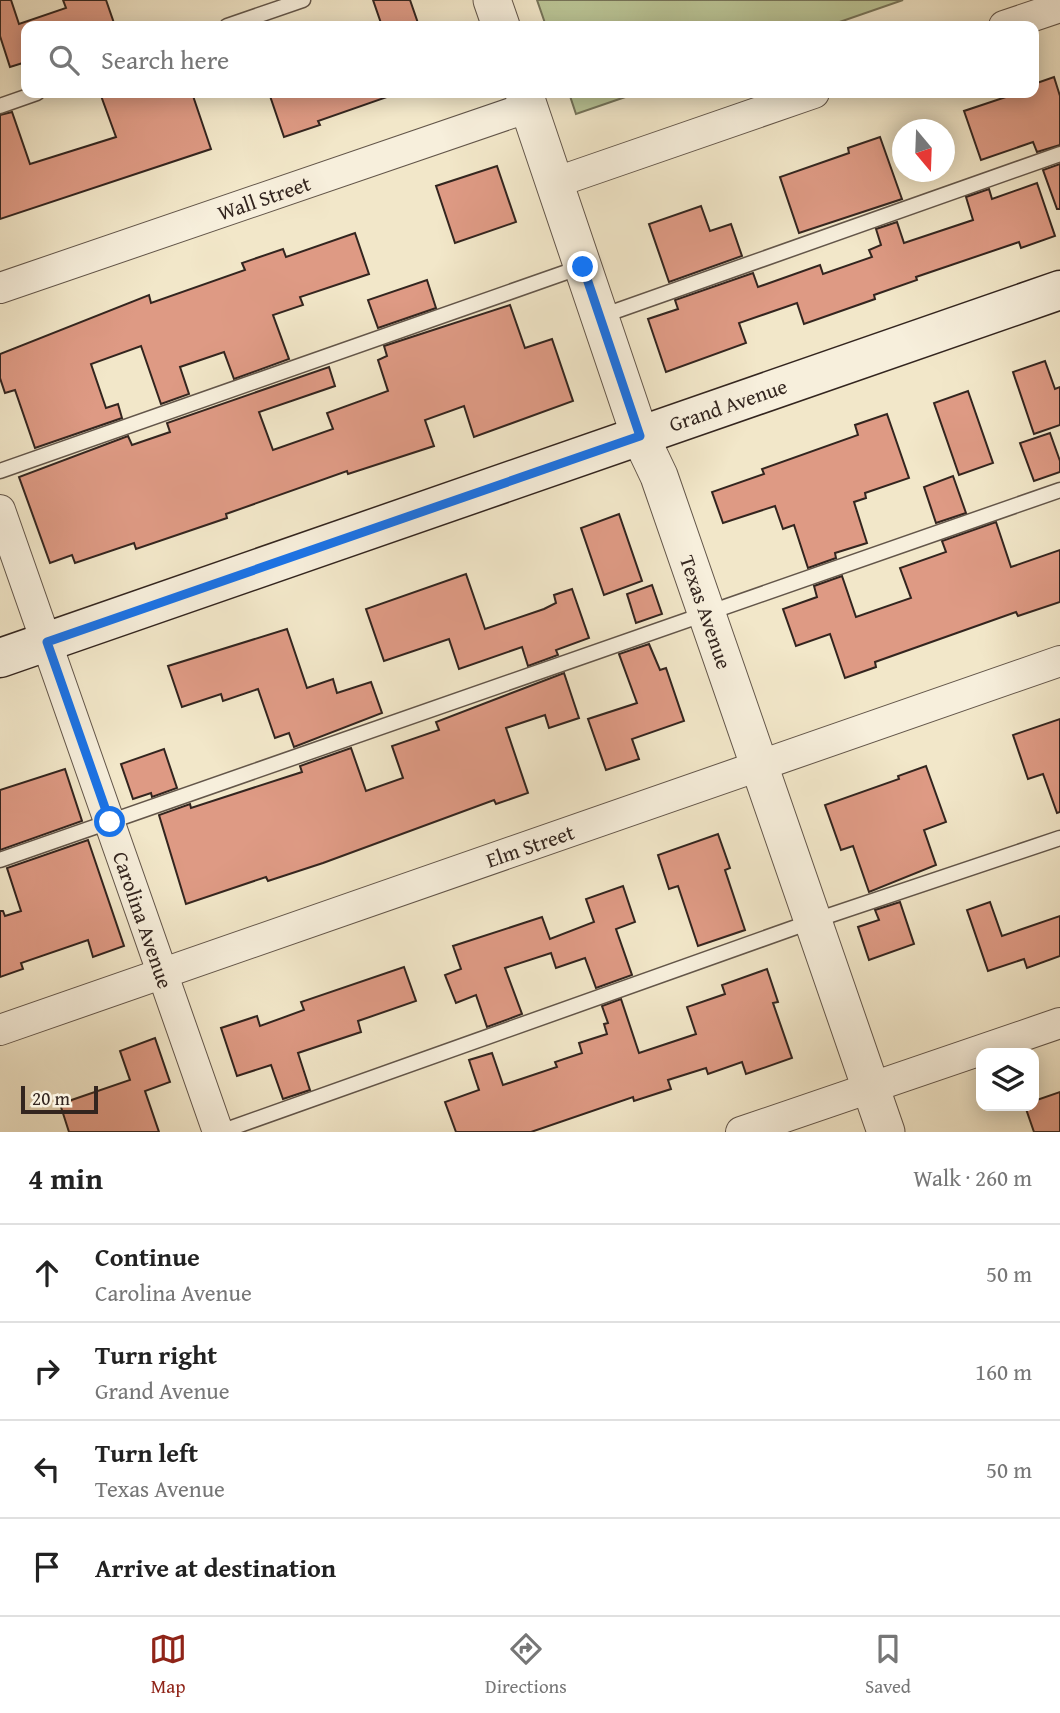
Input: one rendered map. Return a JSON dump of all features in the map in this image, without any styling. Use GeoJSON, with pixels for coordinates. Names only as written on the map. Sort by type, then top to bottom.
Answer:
{"type":"FeatureCollection","features":[{"type":"Feature","properties":{"kind":"main road","name":"Grand Avenue"},"geometry":{"type":"LineString","coordinates":[[0,658],[1060,290]]}},
{"type":"Feature","properties":{"kind":"street"},"geometry":{"type":"LineString","coordinates":[[492,0],[499,21]]}},
{"type":"Feature","properties":{"kind":"street"},"geometry":{"type":"LineString","coordinates":[[1019,21],[1060,7]]}},
{"type":"Feature","properties":{"kind":"street"},"geometry":{"type":"LineString","coordinates":[[554,183],[800,98]]}},
{"type":"Feature","properties":{"kind":"street","name":"Texas Avenue"},"geometry":{"type":"LineString","coordinates":[[526,100],[640,436],[698,562],[705,614],[761,766],[886,1132]]}},
{"type":"Feature","properties":{"kind":"street","name":"Wall Street"},"geometry":{"type":"LineString","coordinates":[[0,288],[526,100]]}},
{"type":"Feature","properties":{"kind":"street","name":"Carolina Avenue"},"geometry":{"type":"LineString","coordinates":[[0,510],[219,1132]]}},
{"type":"Feature","properties":{"kind":"street","name":"Elm Street"},"geometry":{"type":"LineString","coordinates":[[0,1030],[1060,662]]}},
{"type":"Feature","properties":{"kind":"street"},"geometry":{"type":"LineString","coordinates":[[741,1132],[1060,1023]]}},
{"type":"Feature","properties":{"kind":"lane"},"geometry":{"type":"LineString","coordinates":[[242,21],[303,0]]}},
{"type":"Feature","properties":{"kind":"lane"},"geometry":{"type":"LineString","coordinates":[[0,106],[23,98]]}},
{"type":"Feature","properties":{"kind":"lane"},"geometry":{"type":"LineString","coordinates":[[599,317],[1060,154]]}},
{"type":"Feature","properties":{"kind":"lane"},"geometry":{"type":"LineString","coordinates":[[0,471],[583,267]]}},
{"type":"Feature","properties":{"kind":"lane"},"geometry":{"type":"LineString","coordinates":[[659,476],[687,513]]}},
{"type":"Feature","properties":{"kind":"lane"},"geometry":{"type":"LineString","coordinates":[[0,860],[1060,490]]}},
{"type":"Feature","properties":{"kind":"lane"},"geometry":{"type":"LineString","coordinates":[[219,1132],[813,921],[1060,838]]}},
{"type":"Feature","properties":{"kind":"green space"},"geometry":{"type":"Polygon","coordinates":[[[537,0],[903,0],[842,21],[544,21],[537,0]]]}},
{"type":"Feature","properties":{"kind":"green space"},"geometry":{"type":"Polygon","coordinates":[[[571,98],[622,98],[576,114],[571,98]]]}},
{"type":"Feature","properties":{"kind":"building"},"geometry":{"type":"Polygon","coordinates":[[[0,0],[11,0],[19,24],[21,23],[21,64],[10,67],[0,36],[0,0]]]}},
{"type":"Feature","properties":{"kind":"building"},"geometry":{"type":"Polygon","coordinates":[[[63,0],[106,0],[113,21],[28,21],[66,8],[63,0]]]}},
{"type":"Feature","properties":{"kind":"building"},"geometry":{"type":"Polygon","coordinates":[[[373,0],[410,0],[417,21],[380,21],[373,0]]]}},
{"type":"Feature","properties":{"kind":"building"},"geometry":{"type":"Polygon","coordinates":[[[1054,77],[1060,96],[1060,145],[1037,152],[1033,142],[981,160],[964,111],[1003,98],[1039,98],[1039,82],[1054,77]]]}},
{"type":"Feature","properties":{"kind":"building"},"geometry":{"type":"Polygon","coordinates":[[[102,98],[194,98],[211,149],[0,219],[0,115],[12,112],[30,164],[116,137],[102,98]]]}},
{"type":"Feature","properties":{"kind":"building"},"geometry":{"type":"Polygon","coordinates":[[[271,98],[384,98],[318,121],[320,125],[284,137],[271,98]]]}},
{"type":"Feature","properties":{"kind":"building"},"geometry":{"type":"Polygon","coordinates":[[[880,137],[892,171],[892,182],[896,182],[902,199],[799,233],[780,177],[849,153],[848,148],[880,137]]]}},
{"type":"Feature","properties":{"kind":"building"},"geometry":{"type":"Polygon","coordinates":[[[1060,164],[1060,209],[1057,209],[1043,170],[1060,164]]]}},
{"type":"Feature","properties":{"kind":"building"},"geometry":{"type":"Polygon","coordinates":[[[497,166],[516,222],[455,243],[436,186],[497,166]]]}},
{"type":"Feature","properties":{"kind":"building"},"geometry":{"type":"Polygon","coordinates":[[[1037,183],[1055,236],[1021,248],[1019,242],[916,277],[917,280],[874,295],[875,299],[804,324],[797,303],[739,323],[746,343],[666,372],[648,319],[678,309],[675,300],[753,273],[758,287],[820,265],[823,274],[872,257],[869,250],[881,245],[876,229],[897,222],[904,243],[973,220],[966,197],[989,189],[992,199],[1037,183]]]}},
{"type":"Feature","properties":{"kind":"building"},"geometry":{"type":"Polygon","coordinates":[[[701,206],[710,231],[731,224],[742,256],[669,282],[649,224],[701,206]]]}},
{"type":"Feature","properties":{"kind":"building"},"geometry":{"type":"Polygon","coordinates":[[[355,233],[369,274],[300,297],[303,305],[273,315],[289,359],[234,379],[224,352],[180,367],[189,394],[161,404],[141,346],[91,364],[106,408],[118,404],[122,418],[35,448],[15,390],[5,393],[0,378],[0,354],[149,295],[151,303],[245,270],[242,263],[283,249],[286,257],[355,233]]]}},
{"type":"Feature","properties":{"kind":"building"},"geometry":{"type":"Polygon","coordinates":[[[427,280],[436,308],[378,328],[368,300],[427,280]]]}},
{"type":"Feature","properties":{"kind":"building"},"geometry":{"type":"Polygon","coordinates":[[[510,305],[525,348],[552,339],[573,401],[474,437],[464,406],[425,420],[434,446],[348,474],[347,471],[226,514],[227,518],[136,549],[134,543],[75,563],[72,555],[50,563],[19,477],[128,436],[132,445],[170,432],[167,423],[329,367],[335,386],[259,412],[273,450],[333,429],[327,413],[388,391],[378,360],[387,356],[384,346],[510,305]]]}},
{"type":"Feature","properties":{"kind":"building"},"geometry":{"type":"Polygon","coordinates":[[[1045,361],[1055,389],[1060,387],[1060,425],[1034,434],[1013,372],[1045,361]]]}},
{"type":"Feature","properties":{"kind":"building"},"geometry":{"type":"Polygon","coordinates":[[[968,391],[993,463],[959,475],[934,403],[968,391]]]}},
{"type":"Feature","properties":{"kind":"building"},"geometry":{"type":"Polygon","coordinates":[[[887,414],[909,478],[865,493],[866,498],[854,502],[867,543],[835,553],[836,558],[808,568],[794,525],[783,529],[775,506],[723,523],[712,492],[764,474],[762,469],[858,435],[855,425],[887,414]]]}},
{"type":"Feature","properties":{"kind":"building"},"geometry":{"type":"Polygon","coordinates":[[[1050,433],[1060,461],[1060,472],[1034,481],[1020,443],[1050,433]]]}},
{"type":"Feature","properties":{"kind":"building"},"geometry":{"type":"Polygon","coordinates":[[[953,476],[966,513],[936,523],[924,487],[953,476]]]}},
{"type":"Feature","properties":{"kind":"building"},"geometry":{"type":"Polygon","coordinates":[[[619,514],[642,581],[604,595],[581,528],[619,514]]]}},
{"type":"Feature","properties":{"kind":"building"},"geometry":{"type":"Polygon","coordinates":[[[996,522],[1011,567],[1060,550],[1060,602],[1018,616],[1016,612],[875,662],[876,667],[845,678],[830,634],[796,646],[783,609],[817,597],[814,586],[842,576],[856,617],[911,598],[900,568],[946,552],[942,541],[996,522]]]}},
{"type":"Feature","properties":{"kind":"building"},"geometry":{"type":"Polygon","coordinates":[[[466,574],[485,629],[544,609],[556,603],[554,595],[572,589],[589,638],[556,650],[558,655],[528,666],[522,647],[459,669],[449,639],[384,661],[366,609],[466,574]]]}},
{"type":"Feature","properties":{"kind":"building"},"geometry":{"type":"Polygon","coordinates":[[[652,585],[662,614],[636,623],[627,594],[652,585]]]}},
{"type":"Feature","properties":{"kind":"building"},"geometry":{"type":"Polygon","coordinates":[[[287,629],[307,688],[333,679],[337,693],[371,682],[382,713],[294,747],[289,733],[275,738],[258,689],[223,701],[221,694],[182,707],[168,666],[287,629]]]}},
{"type":"Feature","properties":{"kind":"building"},"geometry":{"type":"Polygon","coordinates":[[[649,644],[660,670],[666,668],[684,721],[632,739],[639,759],[606,770],[588,719],[637,703],[619,654],[649,644]]]}},
{"type":"Feature","properties":{"kind":"building"},"geometry":{"type":"Polygon","coordinates":[[[564,673],[579,718],[549,728],[545,715],[506,728],[528,793],[496,804],[494,800],[323,863],[268,881],[266,877],[186,904],[159,815],[190,804],[191,808],[302,772],[300,766],[351,748],[366,791],[403,778],[392,746],[439,730],[436,722],[564,673]]]}},
{"type":"Feature","properties":{"kind":"building"},"geometry":{"type":"Polygon","coordinates":[[[1060,719],[1060,812],[1057,813],[1043,774],[1028,779],[1013,735],[1060,719]]]}},
{"type":"Feature","properties":{"kind":"building"},"geometry":{"type":"Polygon","coordinates":[[[164,749],[177,788],[152,797],[151,793],[133,799],[121,764],[164,749]]]}},
{"type":"Feature","properties":{"kind":"building"},"geometry":{"type":"Polygon","coordinates":[[[926,766],[946,822],[924,830],[936,865],[869,892],[853,846],[841,850],[825,805],[899,779],[898,776],[926,766]]]}},
{"type":"Feature","properties":{"kind":"building"},"geometry":{"type":"Polygon","coordinates":[[[65,769],[82,821],[0,850],[0,790],[65,769]]]}},
{"type":"Feature","properties":{"kind":"building"},"geometry":{"type":"Polygon","coordinates":[[[718,834],[730,868],[725,870],[745,930],[698,946],[678,886],[669,889],[658,855],[718,834]]]}},
{"type":"Feature","properties":{"kind":"building"},"geometry":{"type":"Polygon","coordinates":[[[88,840],[124,946],[93,957],[88,940],[21,963],[23,969],[0,977],[0,911],[3,911],[5,916],[21,911],[7,868],[88,840]]]}},
{"type":"Feature","properties":{"kind":"building"},"geometry":{"type":"Polygon","coordinates":[[[623,886],[635,922],[616,929],[632,975],[596,988],[585,958],[556,968],[551,953],[505,968],[522,1014],[487,1027],[476,995],[456,1003],[445,975],[461,969],[453,946],[542,917],[550,939],[594,922],[586,899],[623,886]]]}},
{"type":"Feature","properties":{"kind":"building"},"geometry":{"type":"Polygon","coordinates":[[[900,902],[914,944],[869,960],[858,927],[879,920],[875,910],[900,902]]]}},
{"type":"Feature","properties":{"kind":"building"},"geometry":{"type":"Polygon","coordinates":[[[990,902],[1002,936],[1060,916],[1060,956],[1027,968],[1024,959],[988,971],[967,910],[990,902]]]}},
{"type":"Feature","properties":{"kind":"building"},"geometry":{"type":"Polygon","coordinates":[[[404,967],[416,1001],[358,1021],[361,1032],[298,1053],[310,1090],[283,1099],[271,1065],[237,1076],[221,1028],[257,1016],[260,1026],[304,1010],[301,1002],[404,967]]]}},
{"type":"Feature","properties":{"kind":"building"},"geometry":{"type":"Polygon","coordinates":[[[767,969],[778,1002],[773,1003],[792,1058],[746,1074],[742,1062],[708,1074],[706,1068],[668,1080],[671,1089],[634,1101],[633,1097],[531,1132],[456,1132],[445,1102],[479,1090],[469,1060],[492,1053],[503,1085],[557,1067],[555,1062],[582,1053],[579,1043],[607,1034],[604,1024],[608,1023],[602,1006],[621,999],[639,1053],[696,1034],[687,1007],[725,994],[722,985],[767,969]]]}},
{"type":"Feature","properties":{"kind":"building"},"geometry":{"type":"Polygon","coordinates":[[[155,1038],[170,1082],[145,1091],[159,1132],[69,1132],[60,1104],[130,1080],[120,1051],[155,1038]]]}},
{"type":"Feature","properties":{"kind":"building"},"geometry":{"type":"Polygon","coordinates":[[[1060,1092],[1060,1132],[1034,1132],[1027,1111],[1039,1111],[1039,1099],[1060,1092]]]}},
{"type":"Feature","properties":{"kind":"route"},"geometry":{"type":"LineString","coordinates":[[110,822],[47,642],[640,436],[583,267]]}}]}
